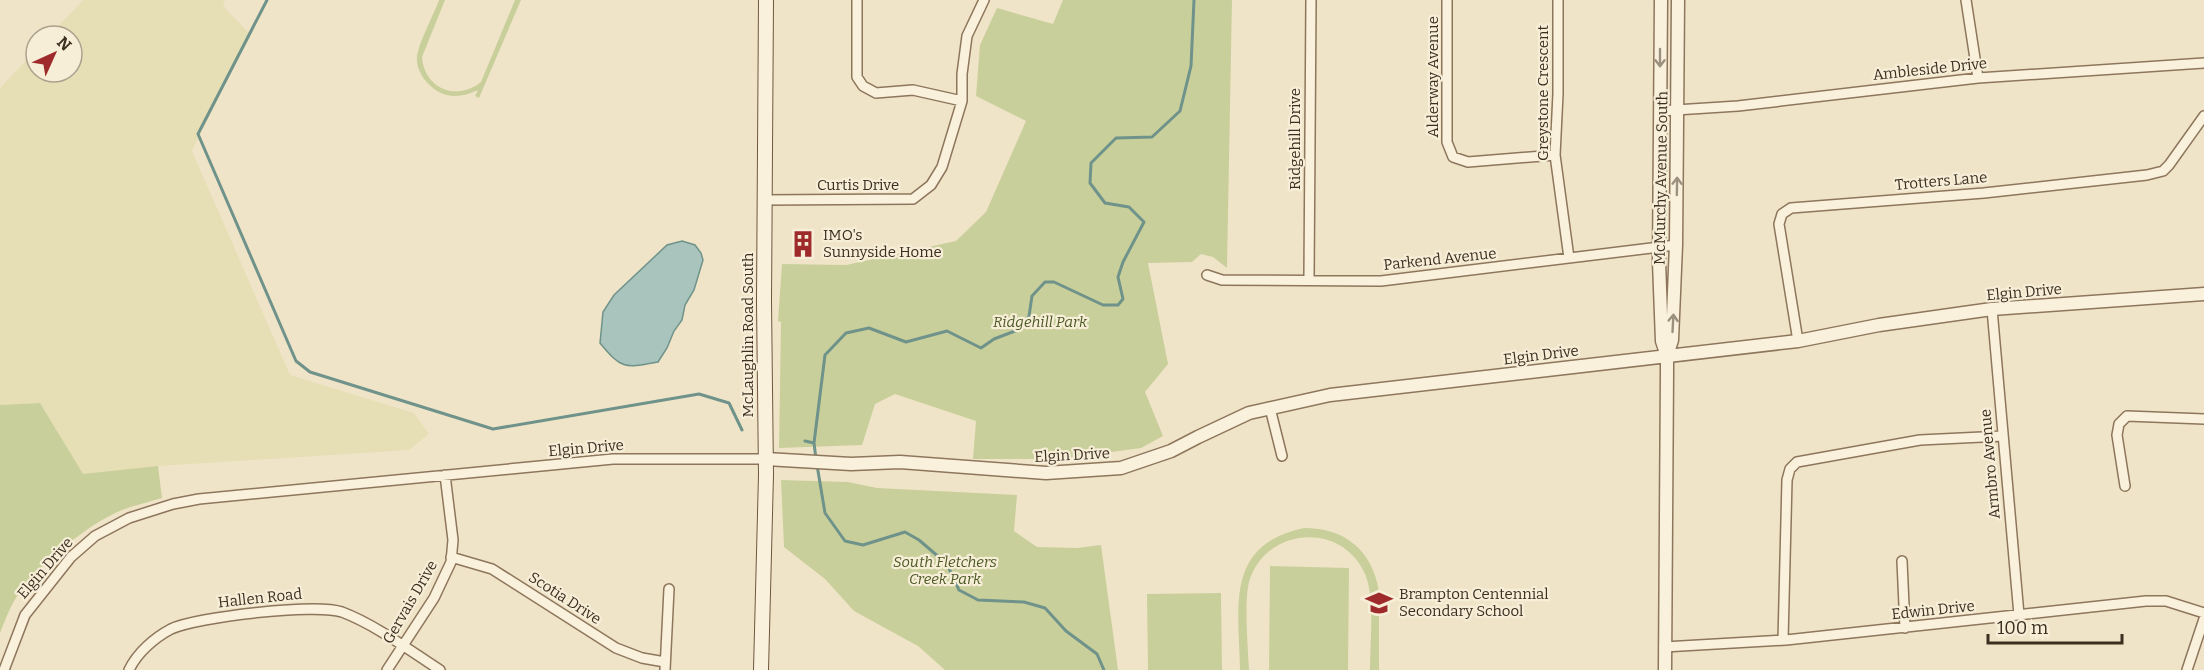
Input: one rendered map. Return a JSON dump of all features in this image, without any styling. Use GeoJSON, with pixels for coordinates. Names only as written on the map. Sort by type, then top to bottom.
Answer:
{"type":"FeatureCollection","features":[{"type":"Feature","properties":{"kind":"main road","name":"McLaughlin Road South"},"geometry":{"type":"LineString","coordinates":[[761,670],[766,459],[764,200],[766,0]]}},
{"type":"Feature","properties":{"kind":"street"},"geometry":{"type":"LineString","coordinates":[[857,0],[858,77],[863,86],[876,93],[913,90],[962,101]]}},
{"type":"Feature","properties":{"kind":"street","name":"Curtis Drive"},"geometry":{"type":"LineString","coordinates":[[764,200],[913,199],[931,185],[942,167],[962,101],[962,74],[967,36],[984,0]]}},
{"type":"Feature","properties":{"kind":"street","name":"Ridgehill Drive"},"geometry":{"type":"LineString","coordinates":[[1309,279],[1311,0]]}},
{"type":"Feature","properties":{"kind":"street","name":"Alderway Avenue"},"geometry":{"type":"LineString","coordinates":[[1447,0],[1447,142],[1453,157],[1468,162],[1555,155]]}},
{"type":"Feature","properties":{"kind":"street","name":"Greystone Crescent"},"geometry":{"type":"LineString","coordinates":[[1558,0],[1558,94],[1555,155],[1569,258]]}},
{"type":"Feature","properties":{"kind":"street","name":"McMurchy Avenue South"},"geometry":{"type":"LineString","coordinates":[[1661,0],[1659,247],[1662,341],[1667,356]]}},
{"type":"Feature","properties":{"kind":"street","name":"McMurchy Avenue South"},"geometry":{"type":"LineString","coordinates":[[1665,670],[1667,356],[1672,340],[1676,245],[1678,0]]}},
{"type":"Feature","properties":{"kind":"street"},"geometry":{"type":"LineString","coordinates":[[1966,0],[1978,78]]}},
{"type":"Feature","properties":{"kind":"street","name":"Ambleside Drive"},"geometry":{"type":"LineString","coordinates":[[1660,111],[1978,78],[2204,63]]}},
{"type":"Feature","properties":{"kind":"street","name":"Trotters Lane"},"geometry":{"type":"LineString","coordinates":[[1798,341],[1779,224],[1782,214],[1791,208],[1984,193],[2147,175],[2163,171],[2169,165],[2204,116]]}},
{"type":"Feature","properties":{"kind":"street","name":"Parkend Avenue"},"geometry":{"type":"LineString","coordinates":[[1206,275],[1222,280],[1381,281],[1676,245]]}},
{"type":"Feature","properties":{"kind":"street","name":"Elgin Drive"},"geometry":{"type":"LineString","coordinates":[[4,670],[25,615],[71,558],[95,536],[129,518],[173,504],[199,499],[613,459],[900,462],[1046,473],[1121,468],[1171,451],[1249,413],[1330,395],[1798,341],[1879,325],[1992,309],[2204,294]]}},
{"type":"Feature","properties":{"kind":"street","name":"Armbro Avenue"},"geometry":{"type":"LineString","coordinates":[[1992,309],[2019,615]]}},
{"type":"Feature","properties":{"kind":"street"},"geometry":{"type":"LineString","coordinates":[[1270,408],[1282,456]]}},
{"type":"Feature","properties":{"kind":"street"},"geometry":{"type":"LineString","coordinates":[[2125,486],[2117,435],[2120,424],[2127,416],[2204,419]]}},
{"type":"Feature","properties":{"kind":"street"},"geometry":{"type":"LineString","coordinates":[[1783,640],[1787,480],[1790,469],[1797,462],[1920,440],[2003,436]]}},
{"type":"Feature","properties":{"kind":"street","name":"Gervais Drive"},"geometry":{"type":"LineString","coordinates":[[387,670],[434,598],[451,562],[453,540],[445,475]]}},
{"type":"Feature","properties":{"kind":"street","name":"Scotia Drive"},"geometry":{"type":"LineString","coordinates":[[451,557],[492,568],[616,648],[665,666]]}},
{"type":"Feature","properties":{"kind":"street"},"geometry":{"type":"LineString","coordinates":[[1902,561],[1905,628]]}},
{"type":"Feature","properties":{"kind":"street"},"geometry":{"type":"LineString","coordinates":[[665,666],[669,589]]}},
{"type":"Feature","properties":{"kind":"street","name":"Edwin Drive"},"geometry":{"type":"LineString","coordinates":[[1664,647],[1783,640],[2146,601],[2166,601],[2204,613]]}},
{"type":"Feature","properties":{"kind":"street","name":"Hallen Road"},"geometry":{"type":"LineString","coordinates":[[129,670],[140,654],[156,639],[172,629],[194,621],[318,607],[341,612],[370,626],[440,670]]}},
{"type":"Feature","properties":{"kind":"street"},"geometry":{"type":"LineString","coordinates":[[2187,670],[2204,619]]}},
{"type":"Feature","properties":{"kind":"shaded area"},"geometry":{"type":"Polygon","coordinates":[[[83,0],[225,0],[223,6],[250,34],[192,151],[290,375],[414,413],[429,434],[409,450],[158,466],[83,475],[40,403],[0,405],[0,88],[24,63],[24,84],[84,84],[84,24],[60,24],[83,0]]]}},
{"type":"Feature","properties":{"kind":"green space"},"geometry":{"type":"Polygon","coordinates":[[[439,0],[445,0],[422,57],[424,68],[435,84],[443,89],[462,91],[481,82],[515,0],[521,0],[479,98],[475,96],[478,90],[456,96],[442,93],[424,79],[419,69],[418,51],[439,0]]]}},
{"type":"Feature","properties":{"kind":"green space","name":"Ridgehill Park"},"geometry":{"type":"Polygon","coordinates":[[[1063,0],[1232,0],[1227,268],[1213,257],[1201,254],[1192,262],[1148,263],[1168,364],[1145,392],[1163,436],[1141,448],[1060,459],[973,459],[976,421],[895,394],[875,404],[862,445],[779,448],[781,322],[778,321],[782,264],[846,265],[956,241],[986,212],[1026,121],[976,96],[980,45],[997,8],[1053,24],[1063,0]]]}},
{"type":"Feature","properties":{"kind":"green space"},"geometry":{"type":"Polygon","coordinates":[[[40,403],[83,474],[158,466],[162,498],[127,508],[108,517],[61,549],[21,590],[11,606],[0,633],[0,405],[40,403]]]}},
{"type":"Feature","properties":{"kind":"green space","name":"South Fletchers Creek Park"},"geometry":{"type":"Polygon","coordinates":[[[781,480],[848,482],[877,488],[1017,495],[1014,531],[1037,547],[1077,548],[1101,545],[1118,670],[945,670],[918,646],[854,611],[825,579],[784,547],[781,480]]]}},
{"type":"Feature","properties":{"kind":"green space"},"geometry":{"type":"Polygon","coordinates":[[[1304,528],[1319,529],[1344,537],[1363,553],[1370,564],[1379,591],[1379,670],[1370,670],[1371,607],[1365,574],[1354,557],[1339,545],[1322,539],[1304,538],[1287,541],[1271,550],[1258,564],[1249,582],[1247,625],[1249,670],[1240,670],[1239,602],[1248,564],[1260,548],[1278,536],[1304,528]]]}},
{"type":"Feature","properties":{"kind":"green space"},"geometry":{"type":"Polygon","coordinates":[[[1270,566],[1349,568],[1348,670],[1269,670],[1270,566]]]}},
{"type":"Feature","properties":{"kind":"green space"},"geometry":{"type":"Polygon","coordinates":[[[1221,593],[1222,670],[1148,670],[1147,594],[1221,593]]]}},
{"type":"Feature","properties":{"kind":"water"},"geometry":{"type":"Polygon","coordinates":[[[682,241],[695,245],[703,260],[694,290],[685,305],[682,320],[658,362],[625,365],[614,358],[600,343],[603,312],[614,295],[667,245],[682,241]]]}},
{"type":"Feature","properties":{"kind":"waterway"},"geometry":{"type":"LineString","coordinates":[[267,0],[198,134],[296,361],[310,372],[493,429],[699,394],[729,403],[742,430]]}},
{"type":"Feature","properties":{"kind":"waterway"},"geometry":{"type":"LineString","coordinates":[[816,459],[814,443],[825,355],[846,333],[869,328],[906,342],[947,331],[981,348],[994,339],[1020,329],[1029,316],[1032,296],[1045,282],[1054,282],[1103,305],[1118,305],[1123,299],[1118,277],[1123,262],[1144,222],[1129,207],[1105,203],[1090,183],[1091,163],[1116,138],[1152,137],[1180,111],[1191,66],[1194,0]]}},
{"type":"Feature","properties":{"kind":"waterway"},"geometry":{"type":"LineString","coordinates":[[805,441],[814,443]]}},
{"type":"Feature","properties":{"kind":"waterway"},"geometry":{"type":"LineString","coordinates":[[817,465],[825,513],[845,541],[863,545],[905,532],[919,540],[947,564],[959,590],[978,600],[1024,602],[1045,608],[1066,631],[1097,654],[1104,670]]}},
{"type":"Feature","properties":{"kind":"place","name":"IMO's Sunnyside Home"},"geometry":{"type":"Point","coordinates":[803,244]}},
{"type":"Feature","properties":{"kind":"place","name":"Brampton Centennial Secondary School"},"geometry":{"type":"Point","coordinates":[1379,603]}}]}
